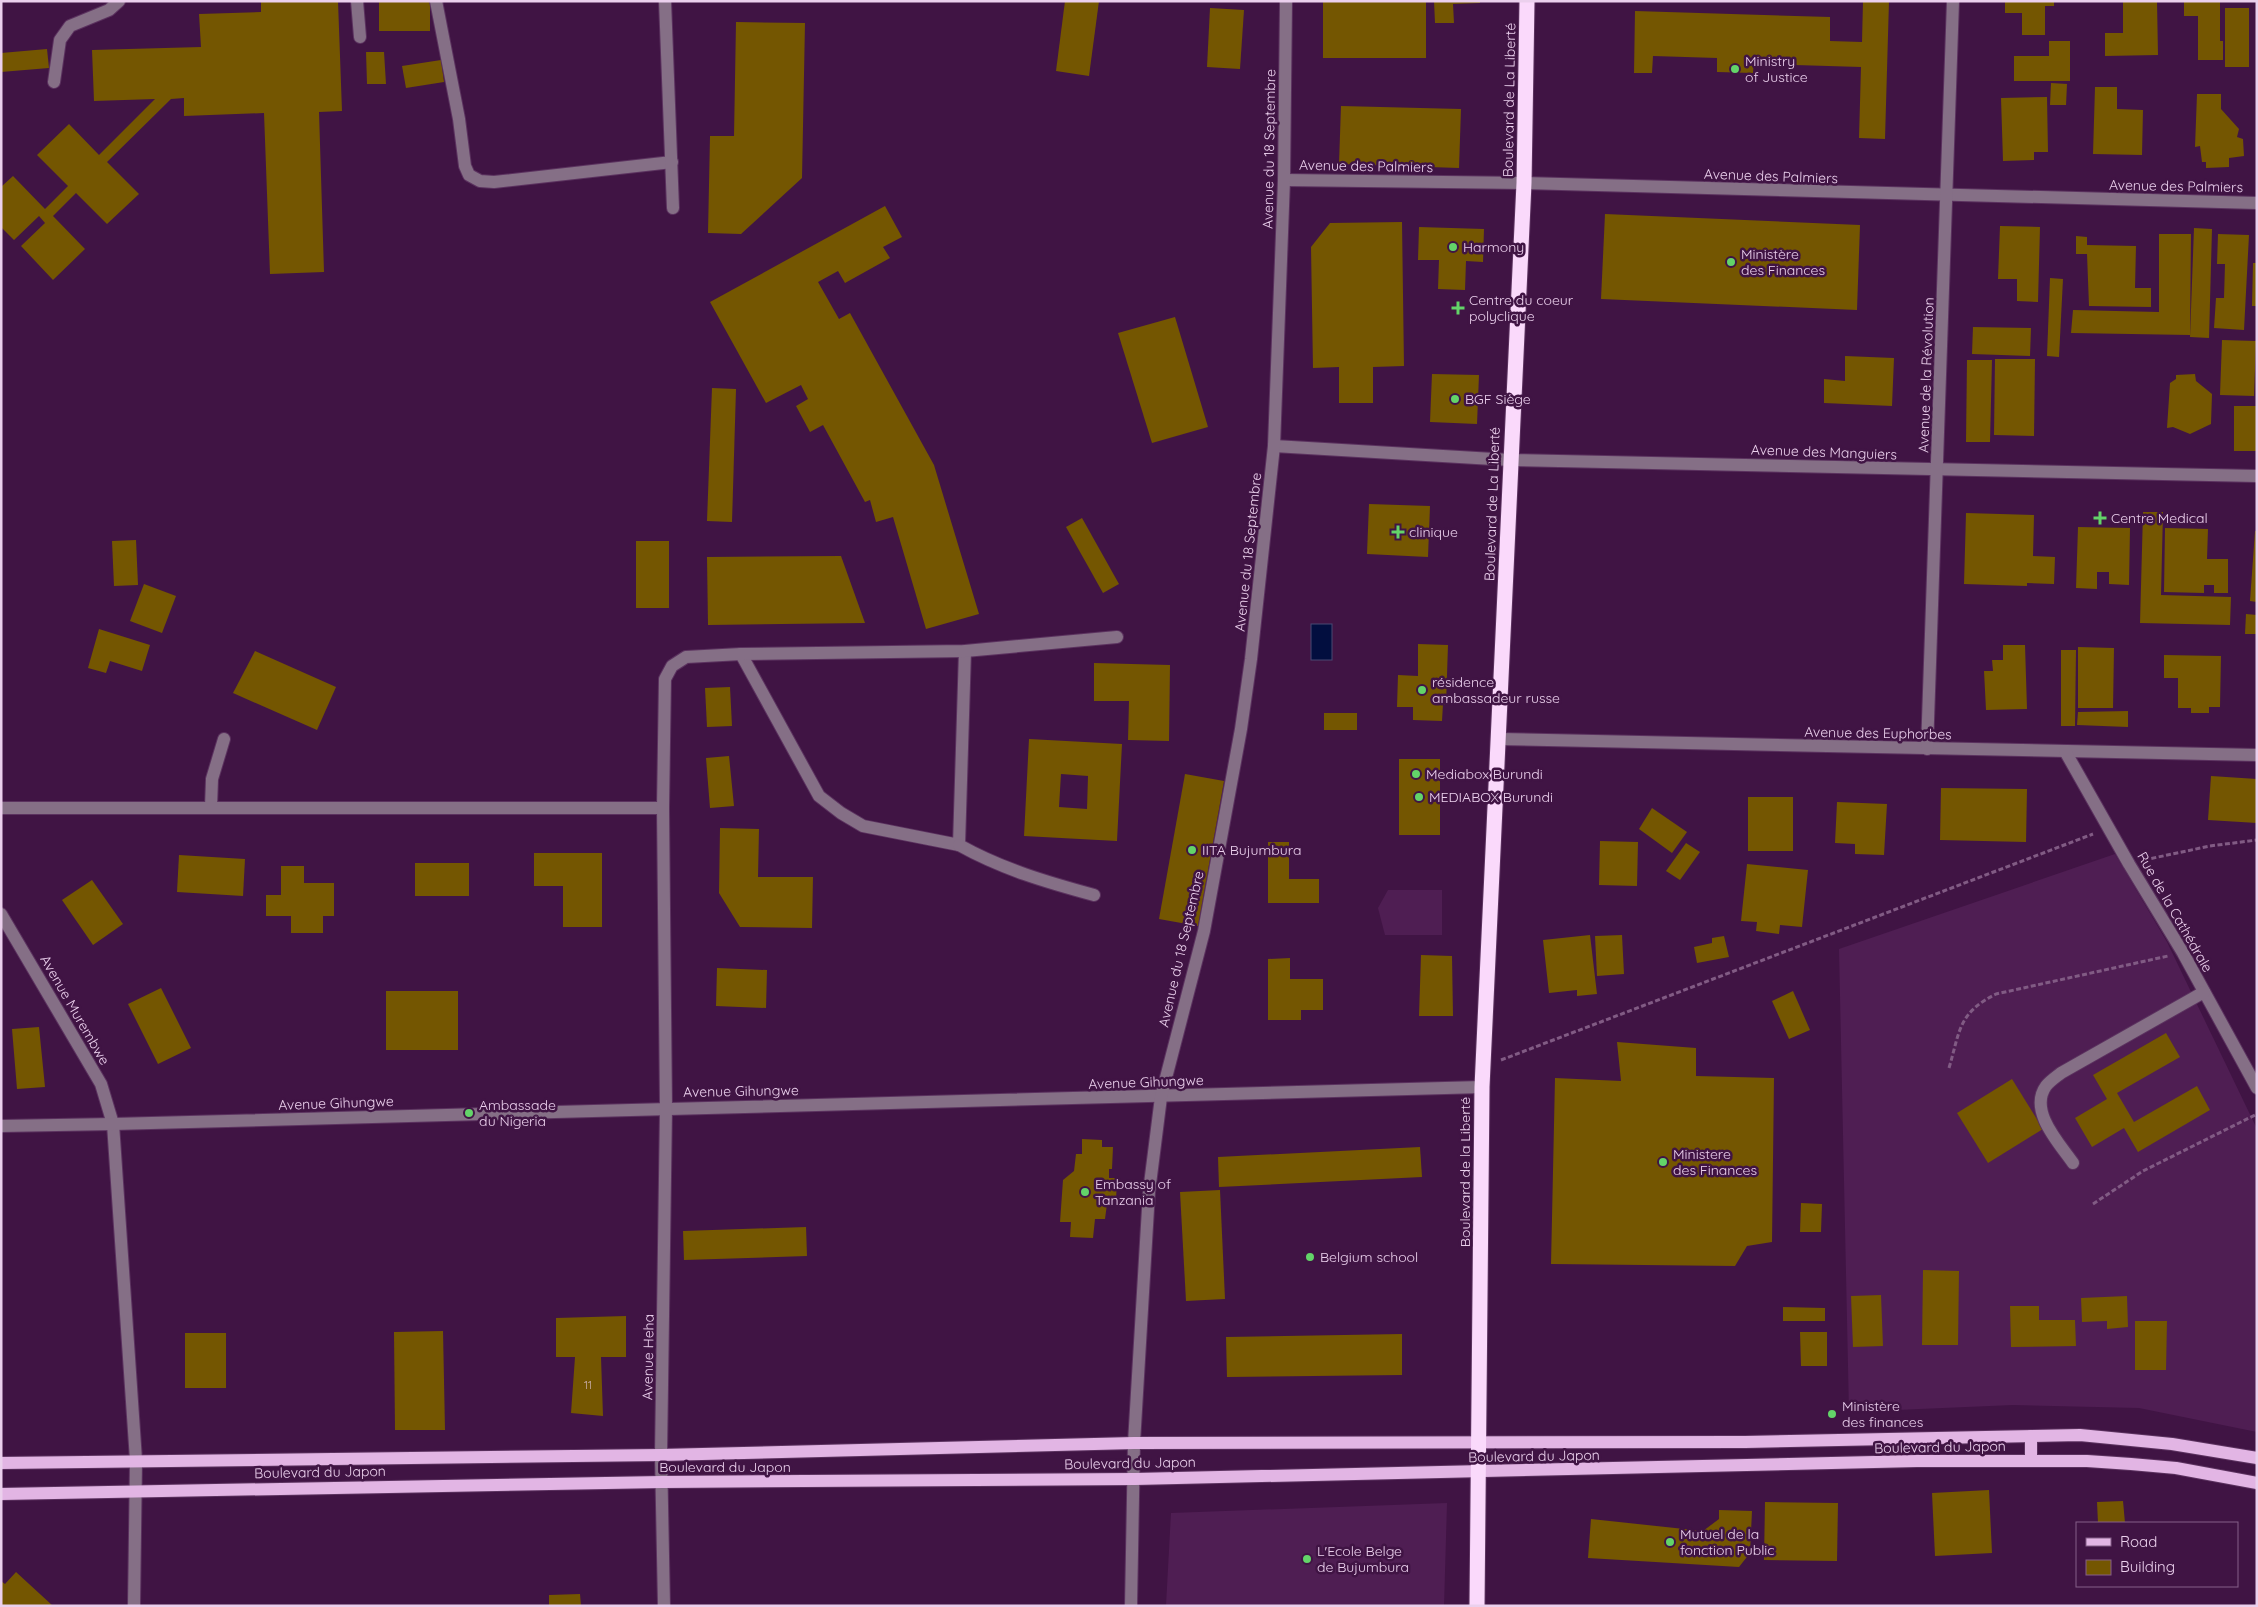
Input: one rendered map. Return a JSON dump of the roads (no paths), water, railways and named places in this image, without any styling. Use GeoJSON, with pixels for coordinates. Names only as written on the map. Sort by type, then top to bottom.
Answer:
{"type":"FeatureCollection","features":[{"type":"Feature","properties":{"kind":"highway","name":"Boulevard de La Liberté"},"geometry":{"type":"LineString","coordinates":[[1499,739],[1510,460],[1524,183],[1527,1]]}},
{"type":"Feature","properties":{"kind":"highway","name":"Boulevard de la Liberté"},"geometry":{"type":"LineString","coordinates":[[1477,1606],[1480,1472],[1482,1087],[1499,739]]}},
{"type":"Feature","properties":{"kind":"main road","name":"Boulevard du Japon"},"geometry":{"type":"LineString","coordinates":[[1,1463],[661,1455],[1134,1443],[1745,1442],[2031,1436],[2080,1436],[2126,1439],[2172,1444],[2257,1458]]}},
{"type":"Feature","properties":{"kind":"main road"},"geometry":{"type":"LineString","coordinates":[[2031,1436],[2031,1461]]}},
{"type":"Feature","properties":{"kind":"main road","name":"Boulevard du Japon"},"geometry":{"type":"LineString","coordinates":[[1,1494],[135,1490],[662,1482],[1135,1479],[1917,1461],[2087,1461],[2176,1468],[2257,1483]]}},
{"type":"Feature","properties":{"kind":"street"},"geometry":{"type":"LineString","coordinates":[[54,82],[60,40],[70,26],[109,10],[119,1]]}},
{"type":"Feature","properties":{"kind":"street"},"geometry":{"type":"LineString","coordinates":[[357,1],[360,37]]}},
{"type":"Feature","properties":{"kind":"street"},"geometry":{"type":"LineString","coordinates":[[436,1],[468,175],[480,181],[494,182],[672,162]]}},
{"type":"Feature","properties":{"kind":"street"},"geometry":{"type":"LineString","coordinates":[[665,1],[673,208]]}},
{"type":"Feature","properties":{"kind":"street","name":"Avenue du 18 Septembre"},"geometry":{"type":"LineString","coordinates":[[1131,1606],[1135,1479],[1134,1443],[1150,1192],[1161,1097],[1204,931],[1241,729],[1252,649],[1274,446],[1284,180],[1286,1]]}},
{"type":"Feature","properties":{"kind":"street","name":"Avenue de la Révolution"},"geometry":{"type":"LineString","coordinates":[[1927,749],[1948,196],[1953,1]]}},
{"type":"Feature","properties":{"kind":"street","name":"Avenue des Palmiers"},"geometry":{"type":"LineString","coordinates":[[1284,180],[1524,183],[2257,203]]}},
{"type":"Feature","properties":{"kind":"street","name":"Avenue des Manguiers"},"geometry":{"type":"LineString","coordinates":[[1274,446],[1510,460],[1938,471],[2257,476]]}},
{"type":"Feature","properties":{"kind":"street","name":"Avenue Heha"},"geometry":{"type":"LineString","coordinates":[[664,1606],[661,1455],[666,1108],[663,808],[665,679],[672,666],[686,656],[965,651],[1117,637]]}},
{"type":"Feature","properties":{"kind":"street"},"geometry":{"type":"LineString","coordinates":[[959,845],[965,651]]}},
{"type":"Feature","properties":{"kind":"street"},"geometry":{"type":"LineString","coordinates":[[741,654],[819,796],[841,813],[863,826],[959,845],[989,862],[1026,876],[1094,895]]}},
{"type":"Feature","properties":{"kind":"street"},"geometry":{"type":"LineString","coordinates":[[211,807],[212,779],[224,739]]}},
{"type":"Feature","properties":{"kind":"street","name":"Avenue des Euphorbes"},"geometry":{"type":"LineString","coordinates":[[1499,739],[2257,755]]}},
{"type":"Feature","properties":{"kind":"street","name":"Rue de la Cathédrale"},"geometry":{"type":"LineString","coordinates":[[2065,751],[2129,864],[2183,953],[2257,1088]]}},
{"type":"Feature","properties":{"kind":"street"},"geometry":{"type":"LineString","coordinates":[[1,808],[663,808]]}},
{"type":"Feature","properties":{"kind":"street","name":"Avenue Murembwe"},"geometry":{"type":"LineString","coordinates":[[1,914],[101,1084],[113,1124],[136,1460],[134,1606]]}},
{"type":"Feature","properties":{"kind":"street"},"geometry":{"type":"LineString","coordinates":[[2073,1163],[2044,1120],[2041,1103],[2045,1087],[2073,1066],[2204,992]]}},
{"type":"Feature","properties":{"kind":"street","name":"Avenue Gihungwe"},"geometry":{"type":"LineString","coordinates":[[1,1126],[1161,1097],[1482,1087]]}},
{"type":"Feature","properties":{"kind":"place","name":"Ministry of Justice"},"geometry":{"type":"Point","coordinates":[1735,69]}},
{"type":"Feature","properties":{"kind":"place","name":"Harmony"},"geometry":{"type":"Point","coordinates":[1453,247]}},
{"type":"Feature","properties":{"kind":"place","name":"Ministère des Finances"},"geometry":{"type":"Point","coordinates":[1731,262]}},
{"type":"Feature","properties":{"kind":"place","name":"Centre du coeur polyclique"},"geometry":{"type":"Point","coordinates":[1458,308]}},
{"type":"Feature","properties":{"kind":"place","name":"BGF Siège"},"geometry":{"type":"Point","coordinates":[1455,399]}},
{"type":"Feature","properties":{"kind":"place","name":"Centre Medical"},"geometry":{"type":"Point","coordinates":[2100,518]}},
{"type":"Feature","properties":{"kind":"place","name":"clinique"},"geometry":{"type":"Point","coordinates":[1398,532]}},
{"type":"Feature","properties":{"kind":"place","name":"résidence ambassadeur russe"},"geometry":{"type":"Point","coordinates":[1422,690]}},
{"type":"Feature","properties":{"kind":"place","name":"Mediabox Burundi"},"geometry":{"type":"Point","coordinates":[1416,774]}},
{"type":"Feature","properties":{"kind":"place","name":"MEDIABOX Burundi"},"geometry":{"type":"Point","coordinates":[1419,797]}},
{"type":"Feature","properties":{"kind":"place","name":"IITA Bujumbura"},"geometry":{"type":"Point","coordinates":[1192,850]}},
{"type":"Feature","properties":{"kind":"place","name":"Ambassade du Nigeria"},"geometry":{"type":"Point","coordinates":[469,1113]}},
{"type":"Feature","properties":{"kind":"place","name":"Ministere des Finances"},"geometry":{"type":"Point","coordinates":[1663,1162]}},
{"type":"Feature","properties":{"kind":"place","name":"Embassy of Tanzania"},"geometry":{"type":"Point","coordinates":[1085,1192]}},
{"type":"Feature","properties":{"kind":"place","name":"Belgium school"},"geometry":{"type":"Point","coordinates":[1310,1257]}},
{"type":"Feature","properties":{"kind":"place","name":"Ministère des finances"},"geometry":{"type":"Point","coordinates":[1832,1414]}},
{"type":"Feature","properties":{"kind":"place","name":"Mutuel de la fonction Public"},"geometry":{"type":"Point","coordinates":[1670,1542]}},
{"type":"Feature","properties":{"kind":"place","name":"L'Ecole Belge de Bujumbura"},"geometry":{"type":"Point","coordinates":[1307,1559]}}]}
